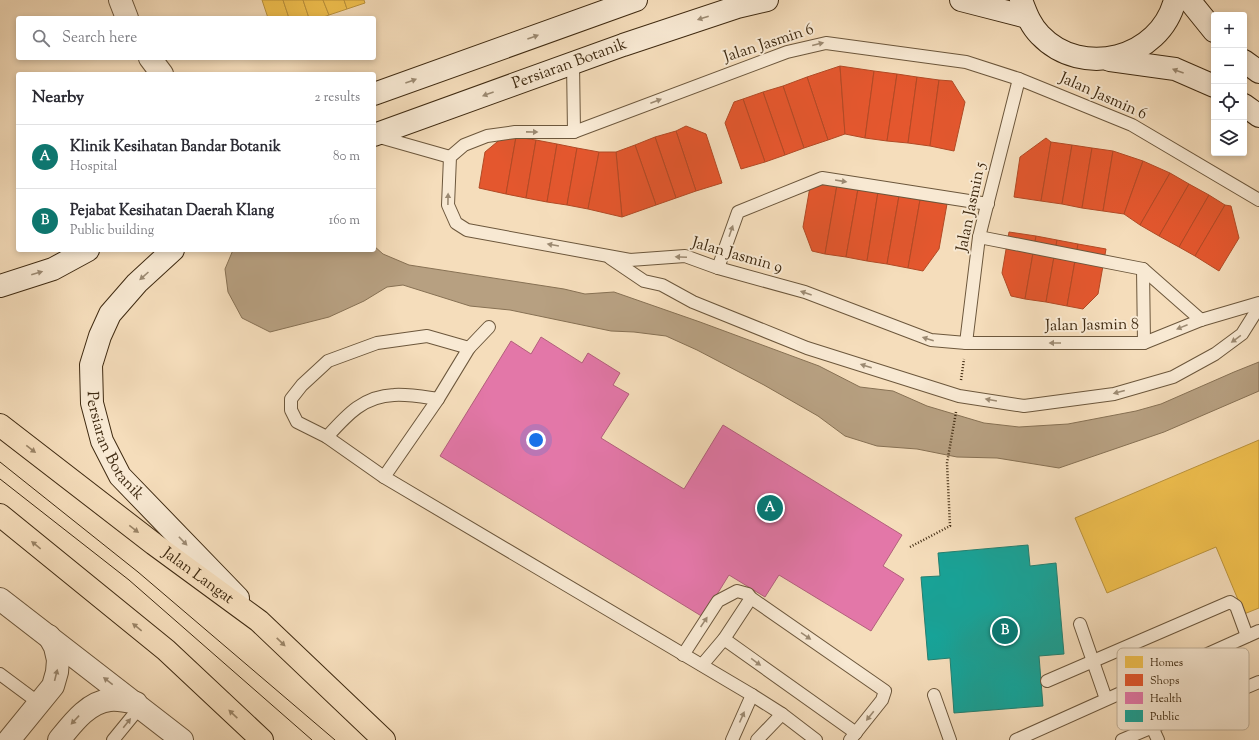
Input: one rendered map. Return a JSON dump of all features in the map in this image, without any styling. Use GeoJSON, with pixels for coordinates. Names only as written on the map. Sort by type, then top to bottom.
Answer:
{"type":"FeatureCollection","features":[{"type":"Feature","properties":{"kind":"highway","name":"Jalan Langat"},"geometry":{"type":"LineString","coordinates":[[0,425],[154,544],[259,621],[384,740]]}},
{"type":"Feature","properties":{"kind":"highway"},"geometry":{"type":"LineString","coordinates":[[0,516],[166,650],[262,740]]}},
{"type":"Feature","properties":{"kind":"main road"},"geometry":{"type":"LineString","coordinates":[[120,0],[126,16]]}},
{"type":"Feature","properties":{"kind":"main road"},"geometry":{"type":"LineString","coordinates":[[376,93],[636,0]]}},
{"type":"Feature","properties":{"kind":"main road","name":"Persiaran Botanik"},"geometry":{"type":"LineString","coordinates":[[376,134],[623,44],[722,12],[767,0]]}},
{"type":"Feature","properties":{"kind":"main road"},"geometry":{"type":"LineString","coordinates":[[961,0],[1024,9],[1040,35],[1058,49],[1079,57],[1175,69],[1211,85]]}},
{"type":"Feature","properties":{"kind":"main road"},"geometry":{"type":"LineString","coordinates":[[1101,59],[1124,55],[1144,45],[1161,29],[1173,10],[1175,0]]}},
{"type":"Feature","properties":{"kind":"main road"},"geometry":{"type":"LineString","coordinates":[[1189,0],[1211,27]]}},
{"type":"Feature","properties":{"kind":"main road"},"geometry":{"type":"LineString","coordinates":[[152,60],[160,72]]}},
{"type":"Feature","properties":{"kind":"main road"},"geometry":{"type":"LineString","coordinates":[[1247,63],[1259,72]]}},
{"type":"Feature","properties":{"kind":"main road"},"geometry":{"type":"LineString","coordinates":[[1247,107],[1259,116]]}},
{"type":"Feature","properties":{"kind":"main road"},"geometry":{"type":"LineString","coordinates":[[0,286],[53,268],[84,252]]}},
{"type":"Feature","properties":{"kind":"main road","name":"Persiaran Botanik"},"geometry":{"type":"LineString","coordinates":[[171,252],[137,283],[110,314],[100,336],[91,365],[92,403],[102,440],[120,476],[259,621]]}},
{"type":"Feature","properties":{"kind":"main road"},"geometry":{"type":"LineString","coordinates":[[0,598],[182,740]]}},
{"type":"Feature","properties":{"kind":"main road"},"geometry":{"type":"LineString","coordinates":[[9,740],[53,686],[58,672],[58,660],[55,647],[49,636]]}},
{"type":"Feature","properties":{"kind":"main road"},"geometry":{"type":"LineString","coordinates":[[59,740],[81,714],[94,706],[109,700],[120,700],[138,705]]}},
{"type":"Feature","properties":{"kind":"lane","name":"Jalan Jasmin 6"},"geometry":{"type":"LineString","coordinates":[[450,157],[464,145],[486,136],[515,132],[574,132],[787,52],[826,42],[966,62],[1019,79],[1132,125],[1259,200]]}},
{"type":"Feature","properties":{"kind":"lane"},"geometry":{"type":"LineString","coordinates":[[573,63],[574,132]]}},
{"type":"Feature","properties":{"kind":"lane","name":"Jalan Jasmin 5"},"geometry":{"type":"LineString","coordinates":[[966,343],[979,237],[1019,79]]}},
{"type":"Feature","properties":{"kind":"lane"},"geometry":{"type":"LineString","coordinates":[[376,136],[450,157]]}},
{"type":"Feature","properties":{"kind":"lane","name":"Jalan Jasmin 9"},"geometry":{"type":"LineString","coordinates":[[450,157],[448,205],[456,223],[467,230],[630,260],[685,256],[718,268],[805,292],[931,340],[966,343]]}},
{"type":"Feature","properties":{"kind":"lane"},"geometry":{"type":"LineString","coordinates":[[718,268],[738,212],[822,178],[988,204]]}},
{"type":"Feature","properties":{"kind":"lane"},"geometry":{"type":"LineString","coordinates":[[979,237],[1143,269],[1201,320]]}},
{"type":"Feature","properties":{"kind":"lane"},"geometry":{"type":"LineString","coordinates":[[607,255],[644,281],[662,285],[693,302],[807,348],[958,399],[1024,406],[1114,394],[1173,377],[1215,354],[1242,334],[1259,307]]}},
{"type":"Feature","properties":{"kind":"lane"},"geometry":{"type":"LineString","coordinates":[[1143,269],[1144,343]]}},
{"type":"Feature","properties":{"kind":"lane","name":"Jalan Jasmin 8"},"geometry":{"type":"LineString","coordinates":[[966,343],[1144,343],[1201,320],[1259,303]]}},
{"type":"Feature","properties":{"kind":"lane"},"geometry":{"type":"LineString","coordinates":[[384,477],[438,398],[469,348],[489,327]]}},
{"type":"Feature","properties":{"kind":"lane"},"geometry":{"type":"LineString","coordinates":[[469,348],[427,336],[377,343],[328,361],[302,384],[291,399],[291,410],[297,422],[327,436],[384,477],[682,655],[702,665],[752,695],[782,714],[816,740]]}},
{"type":"Feature","properties":{"kind":"lane"},"geometry":{"type":"LineString","coordinates":[[327,436],[349,413],[368,401],[394,395],[438,398]]}},
{"type":"Feature","properties":{"kind":"lane"},"geometry":{"type":"LineString","coordinates":[[682,655],[718,601],[738,591],[748,594],[751,598],[885,690],[882,700],[853,736],[724,639]]}},
{"type":"Feature","properties":{"kind":"lane"},"geometry":{"type":"LineString","coordinates":[[702,665],[724,639],[751,598]]}},
{"type":"Feature","properties":{"kind":"lane"},"geometry":{"type":"LineString","coordinates":[[1123,648],[1230,602],[1236,606],[1247,636]]}},
{"type":"Feature","properties":{"kind":"lane"},"geometry":{"type":"LineString","coordinates":[[1080,624],[1106,699]]}},
{"type":"Feature","properties":{"kind":"lane"},"geometry":{"type":"LineString","coordinates":[[1220,648],[1259,631]]}},
{"type":"Feature","properties":{"kind":"lane"},"geometry":{"type":"LineString","coordinates":[[1047,681],[1117,651]]}},
{"type":"Feature","properties":{"kind":"lane"},"geometry":{"type":"LineString","coordinates":[[0,675],[39,703]]}},
{"type":"Feature","properties":{"kind":"lane"},"geometry":{"type":"LineString","coordinates":[[1249,686],[1259,682]]}},
{"type":"Feature","properties":{"kind":"lane"},"geometry":{"type":"LineString","coordinates":[[1016,740],[1117,694]]}},
{"type":"Feature","properties":{"kind":"lane"},"geometry":{"type":"LineString","coordinates":[[732,740],[752,695]]}},
{"type":"Feature","properties":{"kind":"lane"},"geometry":{"type":"LineString","coordinates":[[934,695],[950,740]]}},
{"type":"Feature","properties":{"kind":"lane"},"geometry":{"type":"LineString","coordinates":[[113,740],[138,705]]}},
{"type":"Feature","properties":{"kind":"lane"},"geometry":{"type":"LineString","coordinates":[[757,740],[782,714]]}},
{"type":"Feature","properties":{"kind":"lane"},"geometry":{"type":"LineString","coordinates":[[1122,740],[1145,730]]}},
{"type":"Feature","properties":{"kind":"lane"},"geometry":{"type":"LineString","coordinates":[[1153,730],[1158,740]]}},
{"type":"Feature","properties":{"kind":"path"},"geometry":{"type":"LineString","coordinates":[[910,547],[950,526],[947,463],[966,343]]}},
{"type":"Feature","properties":{"kind":"shaded area"},"geometry":{"type":"Polygon","coordinates":[[[376,248],[383,254],[409,265],[564,289],[585,294],[614,292],[819,366],[860,387],[893,391],[927,406],[984,423],[1019,427],[1068,424],[1136,411],[1161,404],[1259,362],[1259,391],[1164,432],[1059,468],[997,458],[957,457],[917,449],[877,446],[845,436],[818,416],[764,385],[697,350],[666,336],[611,331],[510,310],[470,306],[403,285],[387,287],[364,301],[329,317],[270,332],[242,318],[228,292],[225,269],[232,252],[376,252],[376,248]]]}},
{"type":"Feature","properties":{"kind":"building: Homes"},"geometry":{"type":"Polygon","coordinates":[[[262,0],[283,0],[288,16],[267,16],[262,0]]]}},
{"type":"Feature","properties":{"kind":"building: Homes"},"geometry":{"type":"Polygon","coordinates":[[[283,0],[303,0],[308,16],[288,16],[283,0]]]}},
{"type":"Feature","properties":{"kind":"building: Homes"},"geometry":{"type":"Polygon","coordinates":[[[303,0],[323,0],[329,15],[308,16],[303,0]]]}},
{"type":"Feature","properties":{"kind":"building: Homes"},"geometry":{"type":"Polygon","coordinates":[[[323,0],[344,0],[347,9],[329,15],[323,0]]]}},
{"type":"Feature","properties":{"kind":"building: Homes"},"geometry":{"type":"Polygon","coordinates":[[[344,0],[364,0],[365,3],[347,9],[344,0]]]}},
{"type":"Feature","properties":{"kind":"building: Homes"},"geometry":{"type":"Polygon","coordinates":[[[1259,440],[1259,608],[1244,614],[1216,547],[1107,593],[1075,518],[1259,440]]]}},
{"type":"Feature","properties":{"kind":"building: Shops"},"geometry":{"type":"Polygon","coordinates":[[[840,66],[845,134],[828,140],[807,77],[840,66]]]}},
{"type":"Feature","properties":{"kind":"building: Shops"},"geometry":{"type":"Polygon","coordinates":[[[840,66],[874,71],[865,138],[845,134],[840,66]]]}},
{"type":"Feature","properties":{"kind":"building: Shops"},"geometry":{"type":"Polygon","coordinates":[[[874,71],[897,74],[887,141],[865,138],[874,71]]]}},
{"type":"Feature","properties":{"kind":"building: Shops"},"geometry":{"type":"Polygon","coordinates":[[[897,74],[917,77],[908,143],[887,141],[897,74]]]}},
{"type":"Feature","properties":{"kind":"building: Shops"},"geometry":{"type":"Polygon","coordinates":[[[807,77],[828,140],[804,148],[783,86],[807,77]]]}},
{"type":"Feature","properties":{"kind":"building: Shops"},"geometry":{"type":"Polygon","coordinates":[[[917,77],[939,80],[930,146],[908,143],[917,77]]]}},
{"type":"Feature","properties":{"kind":"building: Shops"},"geometry":{"type":"Polygon","coordinates":[[[939,80],[952,81],[965,102],[954,151],[930,146],[939,80]]]}},
{"type":"Feature","properties":{"kind":"building: Shops"},"geometry":{"type":"Polygon","coordinates":[[[783,86],[804,148],[785,155],[763,92],[783,86]]]}},
{"type":"Feature","properties":{"kind":"building: Shops"},"geometry":{"type":"Polygon","coordinates":[[[763,92],[785,155],[765,162],[743,99],[763,92]]]}},
{"type":"Feature","properties":{"kind":"building: Shops"},"geometry":{"type":"Polygon","coordinates":[[[743,99],[765,162],[741,169],[725,123],[734,102],[743,99]]]}},
{"type":"Feature","properties":{"kind":"building: Shops"},"geometry":{"type":"Polygon","coordinates":[[[686,126],[706,134],[722,183],[696,191],[676,131],[686,126]]]}},
{"type":"Feature","properties":{"kind":"building: Shops"},"geometry":{"type":"Polygon","coordinates":[[[676,131],[696,191],[676,198],[655,137],[676,131]]]}},
{"type":"Feature","properties":{"kind":"building: Shops"},"geometry":{"type":"Polygon","coordinates":[[[503,137],[516,137],[506,194],[479,188],[485,152],[503,137]]]}},
{"type":"Feature","properties":{"kind":"building: Shops"},"geometry":{"type":"Polygon","coordinates":[[[516,137],[536,140],[526,198],[506,194],[516,137]]]}},
{"type":"Feature","properties":{"kind":"building: Shops"},"geometry":{"type":"Polygon","coordinates":[[[655,137],[676,198],[656,205],[635,145],[655,137]]]}},
{"type":"Feature","properties":{"kind":"building: Shops"},"geometry":{"type":"Polygon","coordinates":[[[1046,138],[1051,142],[1041,201],[1014,197],[1020,157],[1046,138]]]}},
{"type":"Feature","properties":{"kind":"building: Shops"},"geometry":{"type":"Polygon","coordinates":[[[536,140],[557,144],[547,202],[526,198],[536,140]]]}},
{"type":"Feature","properties":{"kind":"building: Shops"},"geometry":{"type":"Polygon","coordinates":[[[1051,142],[1072,145],[1062,204],[1041,201],[1051,142]]]}},
{"type":"Feature","properties":{"kind":"building: Shops"},"geometry":{"type":"Polygon","coordinates":[[[557,144],[577,148],[567,205],[547,202],[557,144]]]}},
{"type":"Feature","properties":{"kind":"building: Shops"},"geometry":{"type":"Polygon","coordinates":[[[635,145],[656,205],[622,217],[616,152],[635,145]]]}},
{"type":"Feature","properties":{"kind":"building: Shops"},"geometry":{"type":"Polygon","coordinates":[[[1072,145],[1092,148],[1082,208],[1062,204],[1072,145]]]}},
{"type":"Feature","properties":{"kind":"building: Shops"},"geometry":{"type":"Polygon","coordinates":[[[577,148],[599,152],[588,209],[567,205],[577,148]]]}},
{"type":"Feature","properties":{"kind":"building: Shops"},"geometry":{"type":"Polygon","coordinates":[[[1092,148],[1113,151],[1103,211],[1082,208],[1092,148]]]}},
{"type":"Feature","properties":{"kind":"building: Shops"},"geometry":{"type":"Polygon","coordinates":[[[1113,151],[1143,161],[1124,214],[1103,211],[1113,151]]]}},
{"type":"Feature","properties":{"kind":"building: Shops"},"geometry":{"type":"Polygon","coordinates":[[[599,152],[616,152],[622,217],[588,209],[599,152]]]}},
{"type":"Feature","properties":{"kind":"building: Shops"},"geometry":{"type":"Polygon","coordinates":[[[1143,161],[1170,173],[1140,225],[1124,214],[1143,161]]]}},
{"type":"Feature","properties":{"kind":"building: Shops"},"geometry":{"type":"Polygon","coordinates":[[[1170,173],[1189,184],[1159,236],[1140,225],[1170,173]]]}},
{"type":"Feature","properties":{"kind":"building: Shops"},"geometry":{"type":"Polygon","coordinates":[[[811,181],[837,185],[825,254],[812,251],[803,227],[811,181]]]}},
{"type":"Feature","properties":{"kind":"building: Shops"},"geometry":{"type":"Polygon","coordinates":[[[1189,184],[1209,195],[1179,247],[1159,236],[1189,184]]]}},
{"type":"Feature","properties":{"kind":"building: Shops"},"geometry":{"type":"Polygon","coordinates":[[[837,185],[858,189],[846,257],[825,254],[837,185]]]}},
{"type":"Feature","properties":{"kind":"building: Shops"},"geometry":{"type":"Polygon","coordinates":[[[858,189],[878,192],[867,261],[846,257],[858,189]]]}},
{"type":"Feature","properties":{"kind":"building: Shops"},"geometry":{"type":"Polygon","coordinates":[[[878,192],[899,196],[887,264],[867,261],[878,192]]]}},
{"type":"Feature","properties":{"kind":"building: Shops"},"geometry":{"type":"Polygon","coordinates":[[[1209,195],[1225,205],[1195,256],[1179,247],[1209,195]]]}},
{"type":"Feature","properties":{"kind":"building: Shops"},"geometry":{"type":"Polygon","coordinates":[[[899,196],[920,200],[908,268],[887,264],[899,196]]]}},
{"type":"Feature","properties":{"kind":"building: Shops"},"geometry":{"type":"Polygon","coordinates":[[[920,200],[947,204],[939,249],[923,271],[908,268],[920,200]]]}},
{"type":"Feature","properties":{"kind":"building: Shops"},"geometry":{"type":"Polygon","coordinates":[[[1225,205],[1231,206],[1239,238],[1219,271],[1195,256],[1225,205]]]}},
{"type":"Feature","properties":{"kind":"building: Shops"},"geometry":{"type":"Polygon","coordinates":[[[1009,232],[1036,236],[1025,299],[1011,296],[1002,273],[1009,232]]]}},
{"type":"Feature","properties":{"kind":"building: Shops"},"geometry":{"type":"Polygon","coordinates":[[[1036,236],[1057,240],[1046,302],[1025,299],[1036,236]]]}},
{"type":"Feature","properties":{"kind":"building: Shops"},"geometry":{"type":"Polygon","coordinates":[[[1057,240],[1078,244],[1067,306],[1046,302],[1057,240]]]}},
{"type":"Feature","properties":{"kind":"building: Shops"},"geometry":{"type":"Polygon","coordinates":[[[1078,244],[1106,249],[1098,294],[1083,309],[1067,306],[1078,244]]]}},
{"type":"Feature","properties":{"kind":"building: Health"},"geometry":{"type":"Polygon","coordinates":[[[541,337],[582,363],[588,353],[620,373],[613,385],[629,394],[601,438],[684,489],[723,425],[902,535],[883,566],[904,579],[871,631],[779,575],[765,597],[729,575],[703,617],[440,456],[511,341],[531,354],[541,337]]]}},
{"type":"Feature","properties":{"kind":"building: Public"},"geometry":{"type":"Polygon","coordinates":[[[1028,545],[1030,566],[1056,563],[1064,654],[1039,656],[1043,706],[954,713],[950,658],[928,660],[921,577],[940,576],[938,553],[1028,545]]]}},
{"type":"Feature","properties":{"kind":"tram line"},"geometry":{"type":"LineString","coordinates":[[0,462],[138,572],[335,740]]}},
{"type":"Feature","properties":{"kind":"tram line"},"geometry":{"type":"LineString","coordinates":[[0,479],[129,580],[312,740]]}},
{"type":"Feature","properties":{"kind":"place","name":"Klinik Kesihatan Bandar Botanik"},"geometry":{"type":"Point","coordinates":[770,508]}},
{"type":"Feature","properties":{"kind":"place","name":"Pejabat Kesihatan Daerah Klang"},"geometry":{"type":"Point","coordinates":[1005,631]}}]}
